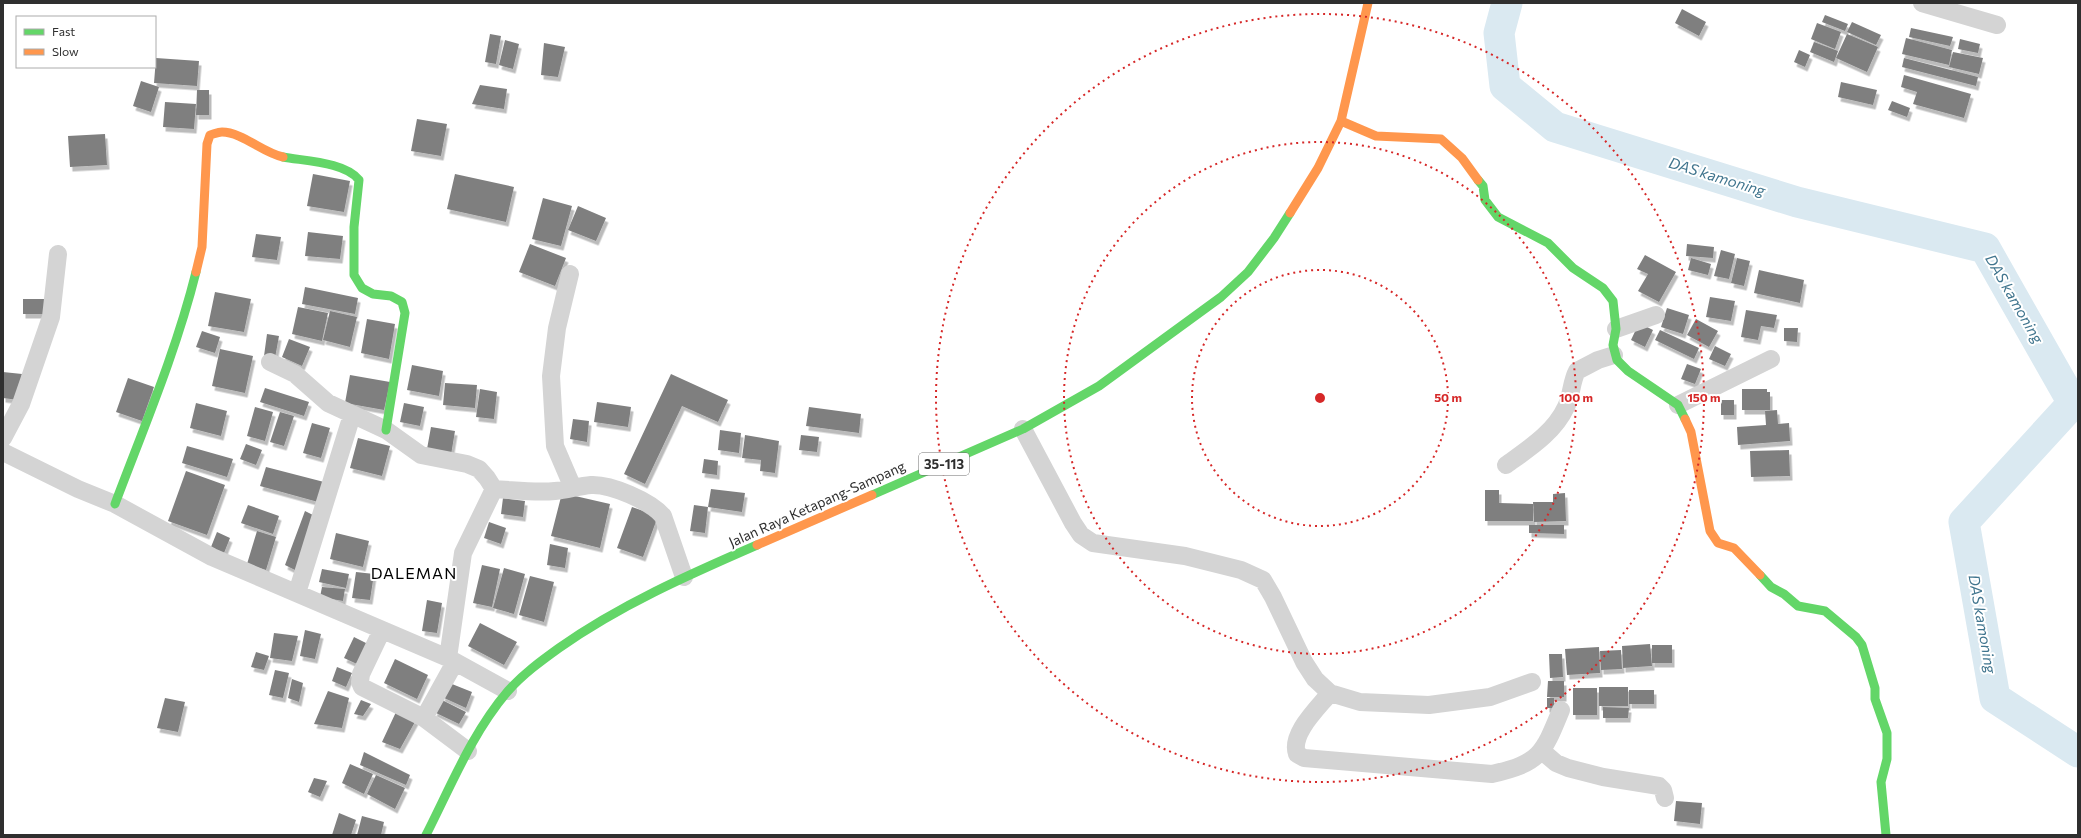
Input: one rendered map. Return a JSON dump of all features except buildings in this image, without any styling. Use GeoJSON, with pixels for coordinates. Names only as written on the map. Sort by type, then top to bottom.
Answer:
{"type":"FeatureCollection","features":[{"type":"Feature","properties":{"kind":"street","name":"Jalan Raya Ketapang-Sampang"},"geometry":{"type":"LineString","coordinates":[[426,835],[468,751],[487,719],[508,692],[527,671],[592,625],[684,577],[1023,429],[1099,386],[1137,360],[1221,297],[1248,272],[1274,238],[1318,168],[1341,121],[1368,3]]}},
{"type":"Feature","properties":{"kind":"street"},"geometry":{"type":"LineString","coordinates":[[1922,3],[1997,25]]}},
{"type":"Feature","properties":{"kind":"street"},"geometry":{"type":"LineString","coordinates":[[1341,121],[1376,136],[1442,139],[1462,158],[1476,176],[1483,186],[1485,200],[1498,217],[1557,250],[1573,268],[1603,288],[1613,301],[1616,329],[1613,346],[1614,355],[1628,371],[1672,399],[1678,405],[1691,432],[1710,531],[1718,543],[1734,548],[1748,561],[1771,587],[1798,606],[1825,611],[1856,637],[1862,645],[1876,688],[1875,699],[1886,733],[1887,759],[1881,782],[1886,835]]}},
{"type":"Feature","properties":{"kind":"street"},"geometry":{"type":"LineString","coordinates":[[115,504],[170,361],[186,312],[202,247],[207,144],[210,135],[222,132],[234,135],[273,155],[344,168],[354,173],[359,180],[354,227],[354,275],[362,288],[372,294],[392,296],[402,302],[405,313],[386,430]]}},
{"type":"Feature","properties":{"kind":"street"},"geometry":{"type":"LineString","coordinates":[[3,438],[22,404],[51,317],[58,254]]}},
{"type":"Feature","properties":{"kind":"street"},"geometry":{"type":"LineString","coordinates":[[570,274],[556,328],[551,376],[555,446],[573,488]]}},
{"type":"Feature","properties":{"kind":"street"},"geometry":{"type":"LineString","coordinates":[[1616,329],[1656,315]]}},
{"type":"Feature","properties":{"kind":"street"},"geometry":{"type":"LineString","coordinates":[[1506,465],[1541,440],[1559,418],[1567,406],[1577,371],[1598,360],[1614,355]]}},
{"type":"Feature","properties":{"kind":"street"},"geometry":{"type":"LineString","coordinates":[[1678,405],[1771,359]]}},
{"type":"Feature","properties":{"kind":"street"},"geometry":{"type":"LineString","coordinates":[[270,362],[295,374],[328,403],[386,430],[421,455],[467,464],[479,469],[494,489]]}},
{"type":"Feature","properties":{"kind":"street"},"geometry":{"type":"LineString","coordinates":[[297,593],[352,415]]}},
{"type":"Feature","properties":{"kind":"street"},"geometry":{"type":"LineString","coordinates":[[1023,429],[1073,524],[1081,534],[1093,543],[1185,556],[1241,570],[1263,580],[1273,597],[1304,662],[1315,679],[1330,693],[1360,702],[1429,705],[1490,697],[1532,682]]}},
{"type":"Feature","properties":{"kind":"street"},"geometry":{"type":"LineString","coordinates":[[3,452],[78,489],[115,504],[212,558],[451,660],[508,692]]}},
{"type":"Feature","properties":{"kind":"street"},"geometry":{"type":"LineString","coordinates":[[494,489],[555,491],[592,485],[609,487],[657,509],[663,516],[684,577]]}},
{"type":"Feature","properties":{"kind":"street"},"geometry":{"type":"LineString","coordinates":[[424,718],[451,660],[463,553],[494,489]]}},
{"type":"Feature","properties":{"kind":"street"},"geometry":{"type":"LineString","coordinates":[[382,630],[361,674],[362,687],[424,718],[468,751]]}},
{"type":"Feature","properties":{"kind":"street"},"geometry":{"type":"LineString","coordinates":[[1330,693],[1296,738],[1295,748],[1297,754],[1304,758],[1492,774],[1521,767],[1542,751],[1548,743],[1561,710]]}},
{"type":"Feature","properties":{"kind":"street"},"geometry":{"type":"LineString","coordinates":[[1542,751],[1556,763],[1568,768],[1659,786],[1663,790],[1665,798]]}},
{"type":"Feature","properties":{"kind":"waterway","name":"DAS kamoning"},"geometry":{"type":"LineString","coordinates":[[1507,3],[1499,33],[1505,86],[1555,127],[1797,202],[1985,248],[2073,403],[1964,522],[1995,698],[2078,752]]}},
{"type":"Feature","properties":{"kind":"traffic: fast"},"geometry":{"type":"LineString","coordinates":[[283,157],[324,163],[345,169],[359,180],[354,227],[354,275],[362,288],[373,294],[391,296],[402,302],[405,313],[386,430]]}},
{"type":"Feature","properties":{"kind":"traffic: fast"},"geometry":{"type":"LineString","coordinates":[[1478,180],[1483,186],[1485,200],[1498,217],[1548,243],[1573,268],[1603,288],[1613,301],[1616,329],[1613,345],[1617,360],[1628,371],[1678,405],[1685,419]]}},
{"type":"Feature","properties":{"kind":"traffic: fast"},"geometry":{"type":"LineString","coordinates":[[872,495],[1023,429],[1099,386],[1221,297],[1248,272],[1274,238],[1290,213]]}},
{"type":"Feature","properties":{"kind":"traffic: fast"},"geometry":{"type":"LineString","coordinates":[[115,504],[169,360],[196,272]]}},
{"type":"Feature","properties":{"kind":"traffic: fast"},"geometry":{"type":"LineString","coordinates":[[426,835],[463,760],[484,724],[508,691],[526,673],[582,632],[630,604],[680,579],[757,545]]}},
{"type":"Feature","properties":{"kind":"traffic: fast"},"geometry":{"type":"LineString","coordinates":[[1760,575],[1771,587],[1784,594],[1798,606],[1825,611],[1856,637],[1862,645],[1875,688],[1875,699],[1887,733],[1887,759],[1881,782],[1886,835]]}},
{"type":"Feature","properties":{"kind":"traffic: slow"},"geometry":{"type":"LineString","coordinates":[[1290,213],[1318,168],[1341,121],[1368,3]]}},
{"type":"Feature","properties":{"kind":"traffic: slow"},"geometry":{"type":"LineString","coordinates":[[1341,121],[1376,136],[1441,139],[1462,158],[1478,180]]}},
{"type":"Feature","properties":{"kind":"traffic: slow"},"geometry":{"type":"LineString","coordinates":[[196,272],[202,247],[207,144],[210,135],[220,132],[237,135],[275,155],[283,157]]}},
{"type":"Feature","properties":{"kind":"traffic: slow"},"geometry":{"type":"LineString","coordinates":[[1685,419],[1691,432],[1710,531],[1718,543],[1734,548],[1760,575]]}},
{"type":"Feature","properties":{"kind":"traffic: slow"},"geometry":{"type":"LineString","coordinates":[[757,545],[872,495]]}},
{"type":"Feature","properties":{"kind":"district","name":"DALEMAN"},"geometry":{"type":"Point","coordinates":[414,573]}}]}
